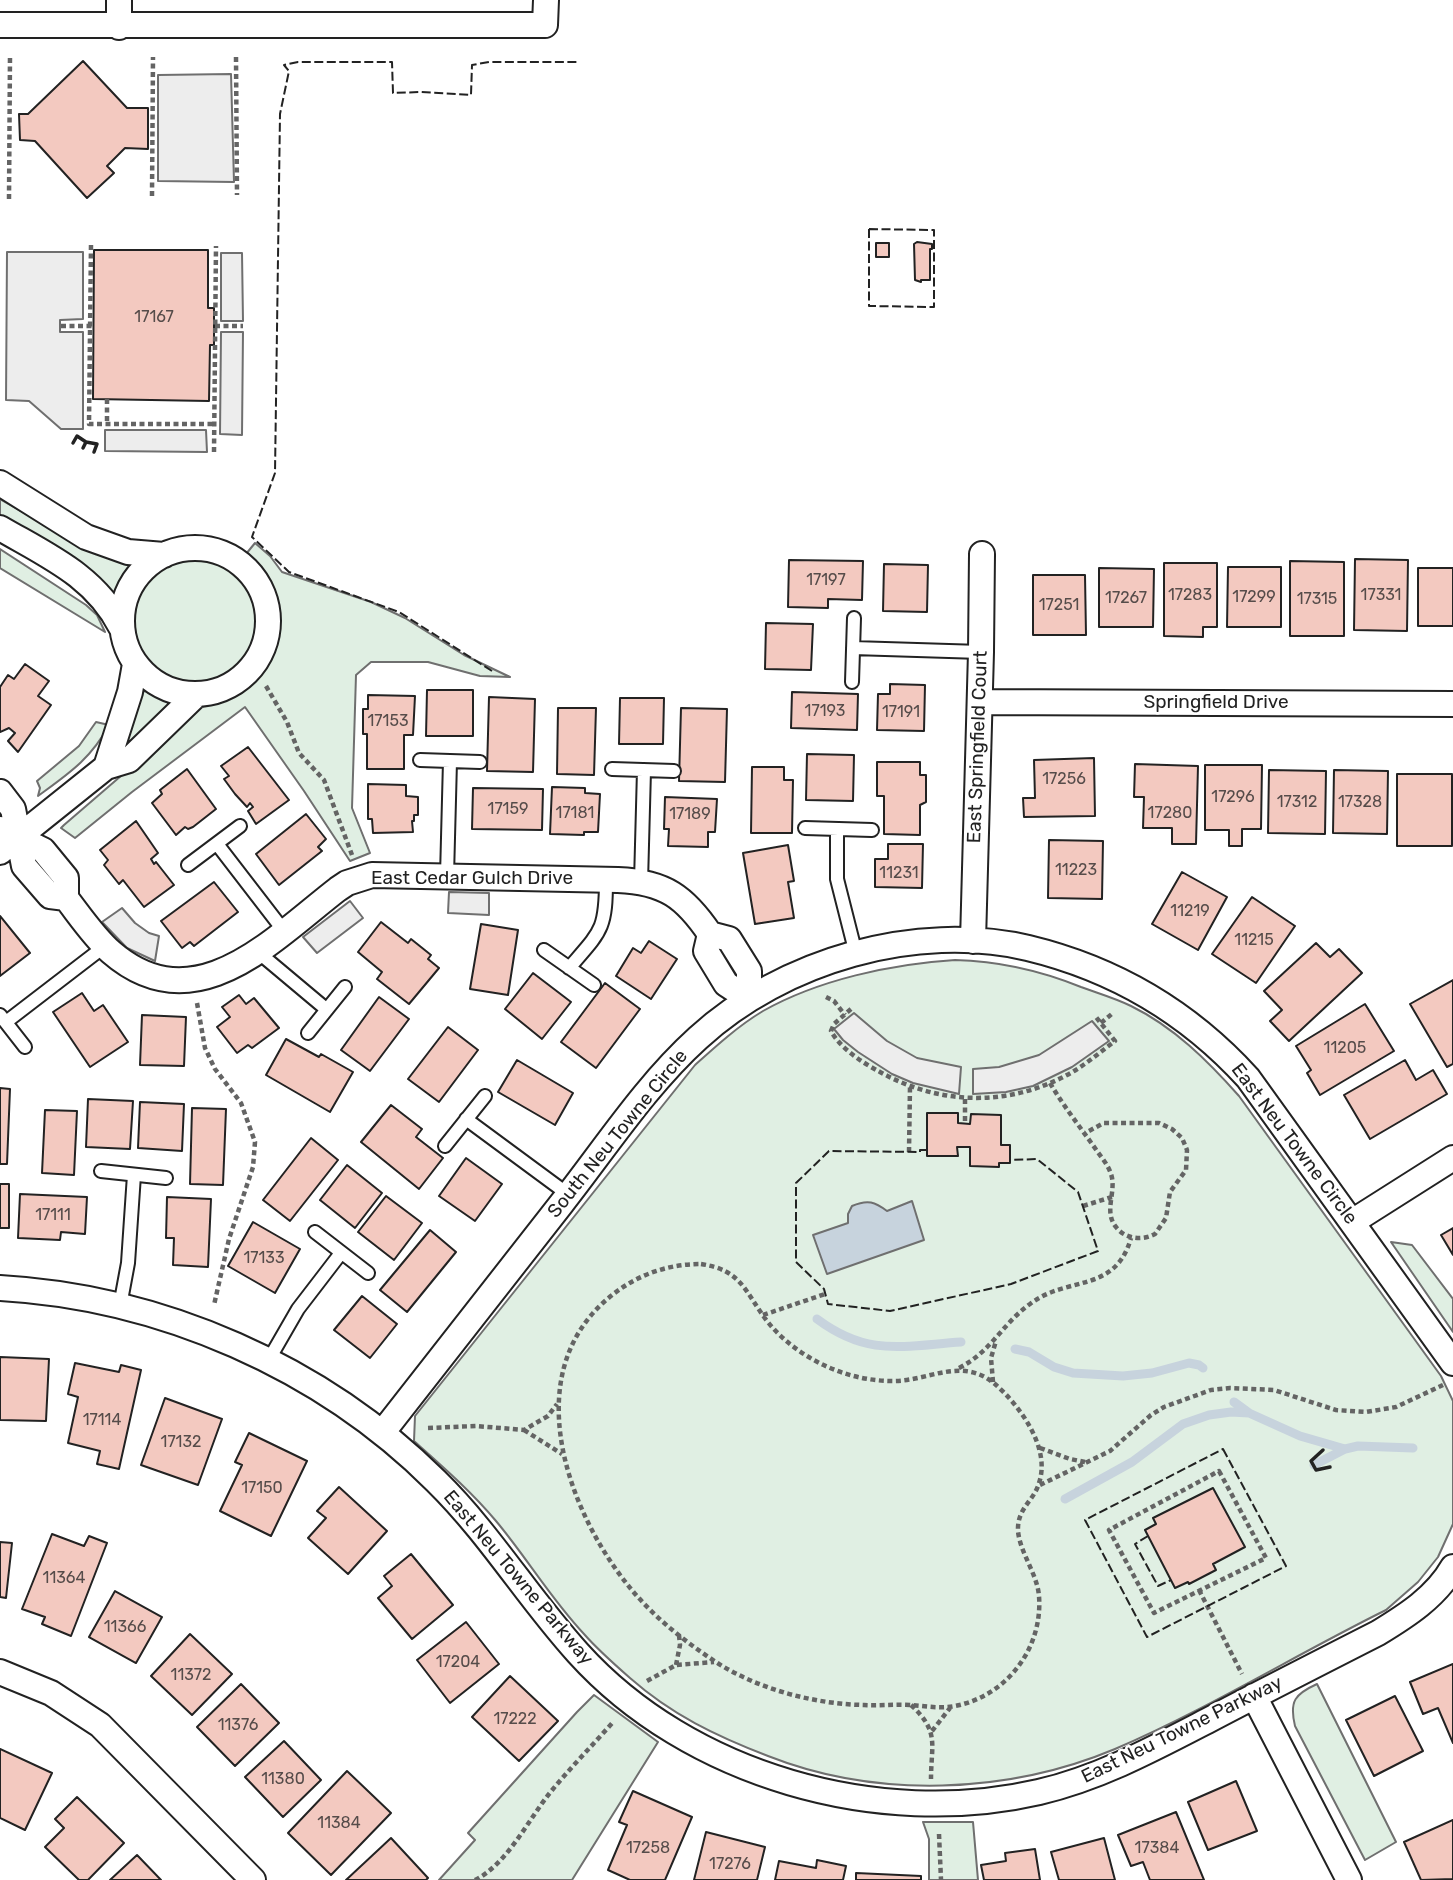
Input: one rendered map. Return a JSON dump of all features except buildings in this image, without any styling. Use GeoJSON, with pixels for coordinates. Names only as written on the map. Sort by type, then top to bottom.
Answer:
{"type":"FeatureCollection","features":[{"type":"Feature","properties":{"kind":"street"},"geometry":{"type":"LineString","coordinates":[[119,0],[119,27]]}},
{"type":"Feature","properties":{"kind":"street"},"geometry":{"type":"LineString","coordinates":[[0,25],[545,25],[546,0]]}},
{"type":"Feature","properties":{"kind":"street"},"geometry":{"type":"LineString","coordinates":[[0,483],[74,531],[98,542],[128,552],[163,555]]}},
{"type":"Feature","properties":{"kind":"street"},"geometry":{"type":"LineString","coordinates":[[0,528],[72,571],[93,587],[114,613],[135,664],[147,677],[162,687],[179,693],[196,695],[228,688],[252,668],[267,639],[268,608],[255,579],[232,557],[199,548],[181,549],[163,555],[140,573],[131,585],[123,605],[121,627]]}},
{"type":"Feature","properties":{"kind":"street","name":"East Springfield Court"},"geometry":{"type":"LineString","coordinates":[[972,941],[982,652],[982,554]]}},
{"type":"Feature","properties":{"kind":"street"},"geometry":{"type":"LineString","coordinates":[[106,767],[128,700],[135,664]]}},
{"type":"Feature","properties":{"kind":"street"},"geometry":{"type":"LineString","coordinates":[[6,840],[106,767],[129,760],[196,695]]}},
{"type":"Feature","properties":{"kind":"street","name":"Springfield Drive"},"geometry":{"type":"LineString","coordinates":[[980,702],[1453,704]]}},
{"type":"Feature","properties":{"kind":"street","name":"East Cedar Gulch Drive"},"geometry":{"type":"LineString","coordinates":[[0,792],[13,809],[6,840],[24,866],[50,896],[66,898],[104,946],[137,970],[175,979],[205,977],[222,972],[258,952],[338,889],[359,878],[387,874],[606,880],[641,882],[664,889],[685,902],[710,934],[729,939],[749,971],[748,999]]}},
{"type":"Feature","properties":{"kind":"street","name":"South Neu Towne Circle"},"geometry":{"type":"LineString","coordinates":[[382,1433],[668,1068],[699,1036],[748,999],[793,976],[856,954],[918,943],[972,941]]}},
{"type":"Feature","properties":{"kind":"street","name":"East Neu Towne Circle"},"geometry":{"type":"LineString","coordinates":[[972,941],[1011,945],[1072,960],[1120,979],[1160,1002],[1207,1036],[1248,1078],[1352,1222],[1449,1374]]}},
{"type":"Feature","properties":{"kind":"street"},"geometry":{"type":"LineString","coordinates":[[1352,1222],[1453,1158]]}},
{"type":"Feature","properties":{"kind":"street","name":"East Neu Towne Parkway"},"geometry":{"type":"LineString","coordinates":[[0,1288],[65,1295],[120,1306],[225,1340],[324,1393],[382,1433],[436,1480],[472,1519],[571,1644],[610,1683],[658,1720],[684,1737],[749,1769],[804,1787],[852,1798],[931,1804],[983,1801],[1038,1793],[1105,1772],[1404,1617],[1437,1588],[1453,1567]]}},
{"type":"Feature","properties":{"kind":"street"},"geometry":{"type":"LineString","coordinates":[[0,1672],[51,1693],[100,1725],[253,1880]]}},
{"type":"Feature","properties":{"kind":"street"},"geometry":{"type":"LineString","coordinates":[[1254,1696],[1349,1880]]}},
{"type":"Feature","properties":{"kind":"lane"},"geometry":{"type":"LineString","coordinates":[[852,682],[854,618]]}},
{"type":"Feature","properties":{"kind":"lane"},"geometry":{"type":"LineString","coordinates":[[853,648],[982,652]]}},
{"type":"Feature","properties":{"kind":"lane"},"geometry":{"type":"LineString","coordinates":[[420,760],[480,762]]}},
{"type":"Feature","properties":{"kind":"lane"},"geometry":{"type":"LineString","coordinates":[[447,876],[450,761]]}},
{"type":"Feature","properties":{"kind":"lane"},"geometry":{"type":"LineString","coordinates":[[612,769],[674,771]]}},
{"type":"Feature","properties":{"kind":"lane"},"geometry":{"type":"LineString","coordinates":[[641,882],[643,770]]}},
{"type":"Feature","properties":{"kind":"lane"},"geometry":{"type":"LineString","coordinates":[[188,864],[240,826]]}},
{"type":"Feature","properties":{"kind":"lane"},"geometry":{"type":"LineString","coordinates":[[805,828],[872,830]]}},
{"type":"Feature","properties":{"kind":"lane"},"geometry":{"type":"LineString","coordinates":[[837,829],[837,878],[856,954]]}},
{"type":"Feature","properties":{"kind":"lane"},"geometry":{"type":"LineString","coordinates":[[217,844],[284,931]]}},
{"type":"Feature","properties":{"kind":"lane"},"geometry":{"type":"LineString","coordinates":[[569,968],[602,926],[606,880]]}},
{"type":"Feature","properties":{"kind":"lane"},"geometry":{"type":"LineString","coordinates":[[25,1048],[3,1018],[104,946]]}},
{"type":"Feature","properties":{"kind":"lane"},"geometry":{"type":"LineString","coordinates":[[544,950],[594,985]]}},
{"type":"Feature","properties":{"kind":"lane"},"geometry":{"type":"LineString","coordinates":[[258,952],[326,1009]]}},
{"type":"Feature","properties":{"kind":"lane"},"geometry":{"type":"LineString","coordinates":[[308,1033],[345,987]]}},
{"type":"Feature","properties":{"kind":"lane"},"geometry":{"type":"LineString","coordinates":[[445,1146],[485,1096]]}},
{"type":"Feature","properties":{"kind":"lane"},"geometry":{"type":"LineString","coordinates":[[466,1119],[569,1195]]}},
{"type":"Feature","properties":{"kind":"lane"},"geometry":{"type":"LineString","coordinates":[[101,1171],[166,1178]]}},
{"type":"Feature","properties":{"kind":"lane"},"geometry":{"type":"LineString","coordinates":[[120,1306],[128,1263],[134,1175]]}},
{"type":"Feature","properties":{"kind":"lane"},"geometry":{"type":"LineString","coordinates":[[314,1232],[369,1273]]}},
{"type":"Feature","properties":{"kind":"lane"},"geometry":{"type":"LineString","coordinates":[[268,1361],[298,1309],[341,1253]]}},
{"type":"Feature","properties":{"kind":"path"},"geometry":{"type":"LineString","coordinates":[[9,199],[10,57]]}},
{"type":"Feature","properties":{"kind":"path"},"geometry":{"type":"LineString","coordinates":[[152,196],[153,57]]}},
{"type":"Feature","properties":{"kind":"path"},"geometry":{"type":"LineString","coordinates":[[236,57],[237,195]]}},
{"type":"Feature","properties":{"kind":"path"},"geometry":{"type":"LineString","coordinates":[[90,245],[92,326],[89,424],[215,424]]}},
{"type":"Feature","properties":{"kind":"path"},"geometry":{"type":"LineString","coordinates":[[214,452],[216,246]]}},
{"type":"Feature","properties":{"kind":"path"},"geometry":{"type":"LineString","coordinates":[[61,326],[92,326]]}},
{"type":"Feature","properties":{"kind":"path"},"geometry":{"type":"LineString","coordinates":[[215,326],[243,326]]}},
{"type":"Feature","properties":{"kind":"path"},"geometry":{"type":"LineString","coordinates":[[107,400],[107,424]]}},
{"type":"Feature","properties":{"kind":"path"},"geometry":{"type":"LineString","coordinates":[[266,686],[287,722],[299,753],[324,780],[355,862]]}},
{"type":"Feature","properties":{"kind":"path"},"geometry":{"type":"LineString","coordinates":[[826,997],[834,1001],[845,1014]]}},
{"type":"Feature","properties":{"kind":"path"},"geometry":{"type":"LineString","coordinates":[[197,998],[205,1048],[215,1069],[241,1103],[255,1142],[253,1167],[229,1239],[214,1305]]}},
{"type":"Feature","properties":{"kind":"path"},"geometry":{"type":"LineString","coordinates":[[851,1009],[831,1027],[835,1039],[871,1068],[910,1086],[932,1093],[965,1098],[1002,1097],[1050,1083],[1077,1069],[1115,1041],[1096,1017]]}},
{"type":"Feature","properties":{"kind":"path"},"geometry":{"type":"LineString","coordinates":[[1101,1023],[1113,1013]]}},
{"type":"Feature","properties":{"kind":"path"},"geometry":{"type":"LineString","coordinates":[[1050,1083],[1110,1171],[1114,1184],[1111,1220],[1118,1230],[1131,1237],[1149,1237],[1164,1223],[1170,1192],[1186,1170],[1188,1157],[1185,1144],[1178,1133],[1160,1123],[1104,1123],[1085,1133]]}},
{"type":"Feature","properties":{"kind":"path"},"geometry":{"type":"LineString","coordinates":[[908,1152],[910,1086]]}},
{"type":"Feature","properties":{"kind":"path"},"geometry":{"type":"LineString","coordinates":[[965,1098],[965,1123]]}},
{"type":"Feature","properties":{"kind":"path"},"geometry":{"type":"LineString","coordinates":[[1083,1206],[1112,1197]]}},
{"type":"Feature","properties":{"kind":"path"},"geometry":{"type":"LineString","coordinates":[[1131,1237],[1125,1255],[1113,1270],[1096,1280],[1042,1295],[1023,1309],[996,1340],[971,1362],[958,1369],[904,1381],[872,1380],[844,1374],[814,1360],[782,1338],[742,1283],[725,1270],[714,1266],[688,1264],[662,1268],[618,1290],[597,1308],[579,1332],[567,1356],[559,1402],[562,1455],[592,1528],[613,1564],[639,1598],[679,1635],[716,1662],[743,1676],[775,1689],[816,1700],[863,1705],[950,1707],[977,1699],[999,1686],[1020,1666],[1033,1642],[1038,1620],[1038,1591],[1018,1529],[1026,1502],[1039,1485],[1110,1451],[1136,1427],[1164,1407],[1211,1391],[1230,1388],[1274,1391],[1336,1410],[1366,1412],[1396,1407],[1449,1374]]}},
{"type":"Feature","properties":{"kind":"path"},"geometry":{"type":"LineString","coordinates":[[763,1315],[825,1294]]}},
{"type":"Feature","properties":{"kind":"path"},"geometry":{"type":"LineString","coordinates":[[993,1382],[991,1359],[996,1340]]}},
{"type":"Feature","properties":{"kind":"path"},"geometry":{"type":"LineString","coordinates":[[958,1369],[972,1371],[993,1382],[1018,1411],[1040,1448],[1039,1485]]}},
{"type":"Feature","properties":{"kind":"path"},"geometry":{"type":"LineString","coordinates":[[524,1430],[548,1416],[559,1402]]}},
{"type":"Feature","properties":{"kind":"path"},"geometry":{"type":"LineString","coordinates":[[428,1428],[476,1426],[524,1430],[562,1455]]}},
{"type":"Feature","properties":{"kind":"path"},"geometry":{"type":"LineString","coordinates":[[1040,1448],[1085,1462]]}},
{"type":"Feature","properties":{"kind":"path"},"geometry":{"type":"LineString","coordinates":[[1219,1471],[1266,1558],[1199,1590],[1154,1613],[1109,1530],[1219,1471]]}},
{"type":"Feature","properties":{"kind":"path"},"geometry":{"type":"LineString","coordinates":[[1199,1590],[1254,1696]]}},
{"type":"Feature","properties":{"kind":"path"},"geometry":{"type":"LineString","coordinates":[[676,1665],[679,1635]]}},
{"type":"Feature","properties":{"kind":"path"},"geometry":{"type":"LineString","coordinates":[[642,1688],[650,1678],[676,1665],[716,1662]]}},
{"type":"Feature","properties":{"kind":"path"},"geometry":{"type":"LineString","coordinates":[[911,1705],[921,1714],[932,1731],[931,1787]]}},
{"type":"Feature","properties":{"kind":"path"},"geometry":{"type":"LineString","coordinates":[[932,1731],[950,1707]]}},
{"type":"Feature","properties":{"kind":"path"},"geometry":{"type":"LineString","coordinates":[[475,1880],[499,1863],[550,1793],[620,1714]]}},
{"type":"Feature","properties":{"kind":"path"},"geometry":{"type":"LineString","coordinates":[[939,1834],[941,1880]]}},
{"type":"Feature","properties":{"kind":"green space"},"geometry":{"type":"Polygon","coordinates":[[[0,499],[89,550],[130,565],[117,597],[115,599],[0,519],[0,499]]]}},
{"type":"Feature","properties":{"kind":"green space"},"geometry":{"type":"Polygon","coordinates":[[[255,543],[270,556],[282,572],[371,602],[405,618],[464,655],[510,677],[480,676],[428,662],[371,662],[356,675],[352,808],[370,853],[350,861],[245,707],[75,838],[61,828],[201,707],[243,689],[263,668],[274,645],[276,607],[270,584],[246,554],[255,543]]]}},
{"type":"Feature","properties":{"kind":"green space"},"geometry":{"type":"Polygon","coordinates":[[[0,549],[86,605],[97,615],[105,632],[0,568],[0,549]]]}},
{"type":"Feature","properties":{"kind":"green space"},"geometry":{"type":"Polygon","coordinates":[[[196,557],[221,561],[242,575],[256,596],[260,621],[256,646],[242,667],[221,681],[196,685],[171,681],[150,667],[136,646],[132,621],[136,596],[150,575],[171,561],[196,557]]]}},
{"type":"Feature","properties":{"kind":"green space"},"geometry":{"type":"Polygon","coordinates":[[[142,692],[175,701],[130,749],[122,749],[142,692]]]}},
{"type":"Feature","properties":{"kind":"green space"},"geometry":{"type":"Polygon","coordinates":[[[96,722],[109,725],[95,747],[69,773],[38,796],[40,788],[37,781],[79,746],[96,722]]]}},
{"type":"Feature","properties":{"kind":"green space"},"geometry":{"type":"Polygon","coordinates":[[[955,960],[1004,964],[1035,971],[1131,1006],[1162,1024],[1190,1046],[1239,1096],[1441,1376],[1453,1401],[1453,1524],[1438,1557],[1418,1582],[1386,1610],[1150,1733],[1074,1764],[1031,1775],[942,1786],[897,1785],[810,1770],[768,1756],[695,1723],[646,1691],[589,1640],[487,1510],[414,1441],[415,1416],[695,1065],[719,1044],[763,1011],[831,982],[906,965],[955,960]]]}},
{"type":"Feature","properties":{"kind":"green space"},"geometry":{"type":"Polygon","coordinates":[[[1391,1242],[1412,1245],[1453,1299],[1453,1332],[1391,1242]]]}},
{"type":"Feature","properties":{"kind":"green space"},"geometry":{"type":"Polygon","coordinates":[[[1317,1684],[1396,1842],[1365,1860],[1295,1726],[1293,1710],[1296,1699],[1303,1691],[1317,1684]]]}},
{"type":"Feature","properties":{"kind":"green space"},"geometry":{"type":"Polygon","coordinates":[[[594,1695],[658,1742],[572,1880],[439,1880],[475,1840],[468,1833],[594,1695]]]}},
{"type":"Feature","properties":{"kind":"green space"},"geometry":{"type":"Polygon","coordinates":[[[923,1822],[973,1822],[978,1880],[929,1880],[929,1839],[923,1822]]]}},
{"type":"Feature","properties":{"kind":"shaded area"},"geometry":{"type":"Polygon","coordinates":[[[231,74],[234,182],[158,181],[158,75],[231,74]]]}},
{"type":"Feature","properties":{"kind":"shaded area"},"geometry":{"type":"Polygon","coordinates":[[[7,252],[83,252],[83,319],[60,320],[60,332],[83,332],[83,429],[61,429],[29,401],[6,400],[7,252]]]}},
{"type":"Feature","properties":{"kind":"shaded area"},"geometry":{"type":"Polygon","coordinates":[[[221,253],[242,253],[243,321],[221,321],[221,253]]]}},
{"type":"Feature","properties":{"kind":"shaded area"},"geometry":{"type":"Polygon","coordinates":[[[221,332],[243,332],[242,435],[220,434],[221,332]]]}},
{"type":"Feature","properties":{"kind":"shaded area"},"geometry":{"type":"Polygon","coordinates":[[[105,430],[206,430],[207,452],[105,451],[105,430]]]}},
{"type":"Feature","properties":{"kind":"shaded area"},"geometry":{"type":"Polygon","coordinates":[[[449,892],[489,893],[489,915],[448,913],[449,892]]]}},
{"type":"Feature","properties":{"kind":"shaded area"},"geometry":{"type":"Polygon","coordinates":[[[350,901],[363,918],[317,953],[303,937],[350,901]]]}},
{"type":"Feature","properties":{"kind":"shaded area"},"geometry":{"type":"Polygon","coordinates":[[[122,908],[135,923],[149,933],[159,936],[155,961],[127,948],[102,922],[122,908]]]}},
{"type":"Feature","properties":{"kind":"shaded area"},"geometry":{"type":"Polygon","coordinates":[[[854,1013],[887,1041],[917,1058],[961,1067],[959,1094],[913,1083],[892,1074],[858,1052],[834,1029],[854,1013]]]}},
{"type":"Feature","properties":{"kind":"shaded area"},"geometry":{"type":"Polygon","coordinates":[[[1092,1021],[1109,1041],[1072,1067],[1033,1086],[1006,1092],[973,1094],[973,1069],[999,1067],[1039,1055],[1092,1021]]]}},
{"type":"Feature","properties":{"kind":"shaded area"},"geometry":{"type":"Polygon","coordinates":[[[912,1201],[924,1240],[827,1274],[813,1235],[848,1223],[852,1206],[871,1202],[887,1211],[912,1201]]]}},
{"type":"Feature","properties":{"kind":"waterway"},"geometry":{"type":"LineString","coordinates":[[817,1319],[835,1331],[869,1344],[903,1346],[961,1342]]}},
{"type":"Feature","properties":{"kind":"waterway"},"geometry":{"type":"LineString","coordinates":[[1015,1349],[1029,1352],[1054,1367],[1073,1373],[1123,1376],[1152,1373],[1189,1363],[1203,1368]]}},
{"type":"Feature","properties":{"kind":"waterway"},"geometry":{"type":"LineString","coordinates":[[1234,1402],[1249,1413]]}},
{"type":"Feature","properties":{"kind":"waterway"},"geometry":{"type":"LineString","coordinates":[[1065,1499],[1132,1462],[1183,1424],[1209,1415],[1249,1413],[1300,1436],[1345,1449]]}},
{"type":"Feature","properties":{"kind":"waterway"},"geometry":{"type":"LineString","coordinates":[[1314,1465],[1345,1449],[1358,1446],[1413,1448]]}},
{"type":"Feature","properties":{"kind":"fence"},"geometry":{"type":"LineString","coordinates":[[492,671],[399,612],[289,572],[252,537],[275,473],[280,114],[289,71],[284,65],[298,62],[392,62],[393,93],[471,95],[472,65],[489,62],[578,62]]}},
{"type":"Feature","properties":{"kind":"fence"},"geometry":{"type":"LineString","coordinates":[[869,229],[934,230],[934,307],[869,306],[869,229]]}},
{"type":"Feature","properties":{"kind":"fence"},"geometry":{"type":"LineString","coordinates":[[927,1150],[829,1151],[796,1183],[796,1262],[824,1289],[828,1304],[890,1311],[1011,1284],[1098,1251],[1078,1192],[1037,1159],[1010,1160]]}},
{"type":"Feature","properties":{"kind":"fence"},"geometry":{"type":"LineString","coordinates":[[1223,1449],[1286,1566],[1147,1637],[1085,1520],[1223,1449]]}},
{"type":"Feature","properties":{"kind":"fence"},"geometry":{"type":"LineString","coordinates":[[1148,1536],[1135,1544],[1158,1586],[1171,1580]]}},
{"type":"Feature","properties":{"kind":"wall"},"geometry":{"type":"LineString","coordinates":[[73,443],[77,436],[86,442],[97,444],[94,452]]}},
{"type":"Feature","properties":{"kind":"wall"},"geometry":{"type":"LineString","coordinates":[[83,448],[86,442]]}},
{"type":"Feature","properties":{"kind":"wall"},"geometry":{"type":"LineString","coordinates":[[1323,1450],[1311,1461],[1316,1470],[1330,1467]]}}]}
